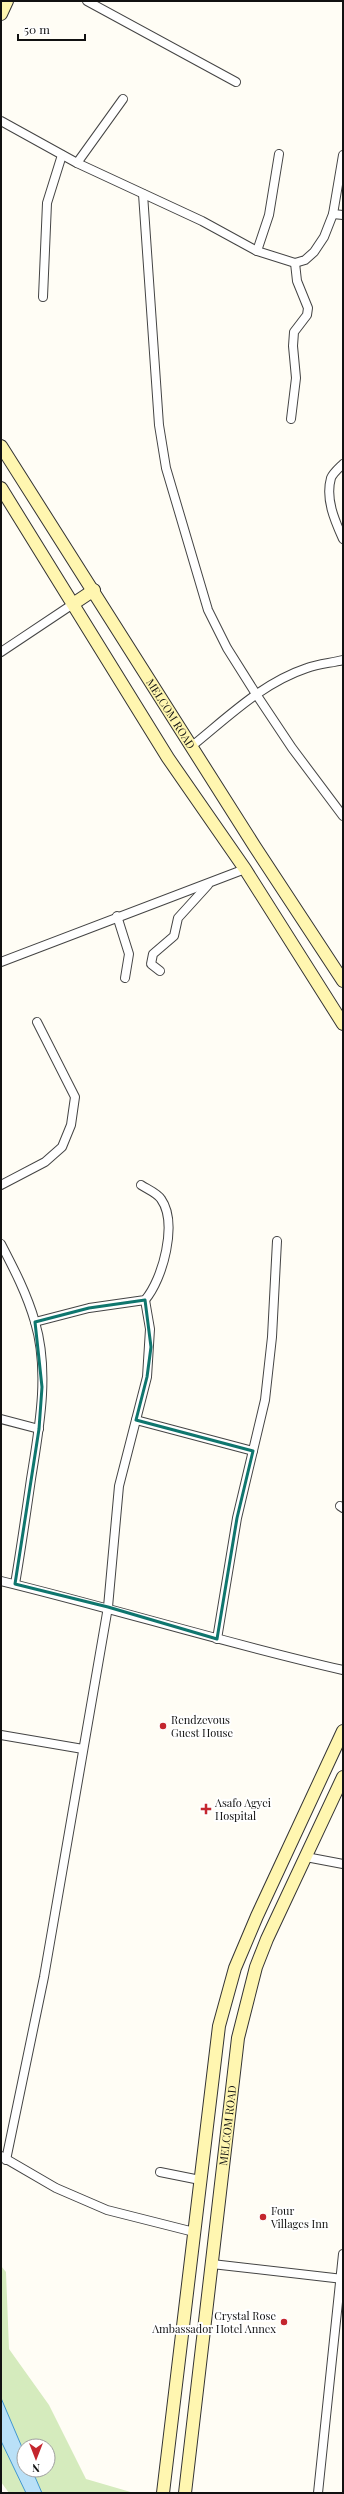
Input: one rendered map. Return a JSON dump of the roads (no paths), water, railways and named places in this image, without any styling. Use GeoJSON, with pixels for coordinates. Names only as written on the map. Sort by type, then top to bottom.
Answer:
{"type":"FeatureCollection","features":[{"type":"Feature","properties":{"kind":"main road"},"geometry":{"type":"LineString","coordinates":[[1,14],[7,1]]}},
{"type":"Feature","properties":{"kind":"main road","name":"MELCOM ROAD"},"geometry":{"type":"LineString","coordinates":[[1,446],[343,981]]}},
{"type":"Feature","properties":{"kind":"main road"},"geometry":{"type":"LineString","coordinates":[[1,488],[168,758],[245,869],[343,1024]]}},
{"type":"Feature","properties":{"kind":"main road"},"geometry":{"type":"LineString","coordinates":[[73,604],[94,590]]}},
{"type":"Feature","properties":{"kind":"main road"},"geometry":{"type":"LineString","coordinates":[[163,2493],[219,2026],[235,1968],[343,1731]]}},
{"type":"Feature","properties":{"kind":"main road","name":"MELCOM ROAD"},"geometry":{"type":"LineString","coordinates":[[185,2493],[238,2038],[256,1967],[277,1914],[306,1857],[343,1777]]}},
{"type":"Feature","properties":{"kind":"main road"},"geometry":{"type":"LineString","coordinates":[[194,2232],[214,2236]]}},
{"type":"Feature","properties":{"kind":"street"},"geometry":{"type":"LineString","coordinates":[[87,1],[236,82]]}},
{"type":"Feature","properties":{"kind":"street"},"geometry":{"type":"LineString","coordinates":[[77,163],[123,99]]}},
{"type":"Feature","properties":{"kind":"street"},"geometry":{"type":"LineString","coordinates":[[1,122],[77,163],[202,221],[257,251],[295,263],[305,260],[314,252],[324,236],[333,214],[343,155]]}},
{"type":"Feature","properties":{"kind":"street"},"geometry":{"type":"LineString","coordinates":[[257,251],[269,215],[279,154]]}},
{"type":"Feature","properties":{"kind":"street"},"geometry":{"type":"LineString","coordinates":[[43,297],[47,203],[62,155]]}},
{"type":"Feature","properties":{"kind":"street"},"geometry":{"type":"LineString","coordinates":[[143,194],[160,425],[166,468],[208,610],[227,648],[256,694],[292,748],[343,816]]}},
{"type":"Feature","properties":{"kind":"street"},"geometry":{"type":"LineString","coordinates":[[333,214],[343,215]]}},
{"type":"Feature","properties":{"kind":"street"},"geometry":{"type":"LineString","coordinates":[[291,419],[296,378],[293,346],[294,332],[306,315],[308,308],[297,281],[295,263]]}},
{"type":"Feature","properties":{"kind":"street"},"geometry":{"type":"LineString","coordinates":[[343,464],[331,477],[329,496],[334,518],[343,539]]}},
{"type":"Feature","properties":{"kind":"street"},"geometry":{"type":"LineString","coordinates":[[1,652],[73,604]]}},
{"type":"Feature","properties":{"kind":"street"},"geometry":{"type":"LineString","coordinates":[[192,746],[256,694],[276,682],[307,668],[343,660]]}},
{"type":"Feature","properties":{"kind":"street"},"geometry":{"type":"LineString","coordinates":[[1,962],[117,916],[245,869]]}},
{"type":"Feature","properties":{"kind":"street"},"geometry":{"type":"LineString","coordinates":[[160,971],[151,964],[153,954],[174,936],[178,918],[210,883]]}},
{"type":"Feature","properties":{"kind":"street"},"geometry":{"type":"LineString","coordinates":[[117,916],[129,954],[125,978]]}},
{"type":"Feature","properties":{"kind":"street"},"geometry":{"type":"LineString","coordinates":[[1,1185],[45,1162],[62,1147],[71,1125],[75,1098],[37,1022]]}},
{"type":"Feature","properties":{"kind":"street"},"geometry":{"type":"LineString","coordinates":[[35,1322],[89,1308],[145,1300],[154,1289],[164,1265],[169,1214],[161,1197],[141,1185]]}},
{"type":"Feature","properties":{"kind":"street"},"geometry":{"type":"LineString","coordinates":[[217,1639],[237,1518],[261,1422],[269,1369],[277,1241]]}},
{"type":"Feature","properties":{"kind":"street"},"geometry":{"type":"LineString","coordinates":[[1,1244],[23,1288],[35,1322],[40,1347],[42,1387],[39,1429],[15,1584]]}},
{"type":"Feature","properties":{"kind":"street"},"geometry":{"type":"LineString","coordinates":[[145,1300],[150,1329],[151,1346],[147,1378],[118,1494],[108,1607],[44,1977],[4,2158],[56,2188],[107,2210],[194,2232]]}},
{"type":"Feature","properties":{"kind":"street"},"geometry":{"type":"LineString","coordinates":[[1,1419],[39,1429]]}},
{"type":"Feature","properties":{"kind":"street"},"geometry":{"type":"LineString","coordinates":[[136,1420],[253,1451]]}},
{"type":"Feature","properties":{"kind":"street"},"geometry":{"type":"LineString","coordinates":[[1,1581],[108,1607],[217,1639],[343,1670]]}},
{"type":"Feature","properties":{"kind":"street"},"geometry":{"type":"LineString","coordinates":[[1,1735],[83,1749]]}},
{"type":"Feature","properties":{"kind":"street"},"geometry":{"type":"LineString","coordinates":[[306,1857],[343,1864]]}},
{"type":"Feature","properties":{"kind":"street"},"geometry":{"type":"LineString","coordinates":[[160,2172],[200,2180]]}},
{"type":"Feature","properties":{"kind":"street"},"geometry":{"type":"LineString","coordinates":[[318,2493],[342,2279],[343,2254]]}},
{"type":"Feature","properties":{"kind":"street"},"geometry":{"type":"LineString","coordinates":[[212,2264],[342,2279]]}},
{"type":"Feature","properties":{"kind":"water"},"geometry":{"type":"Polygon","coordinates":[[[1,2398],[18,2438],[16,2438],[16,2472],[1,2441],[1,2398]]]}},
{"type":"Feature","properties":{"kind":"water"},"geometry":{"type":"Polygon","coordinates":[[[19,2478],[35,2478],[42,2493],[26,2493],[19,2478]]]}},
{"type":"Feature","properties":{"kind":"place","name":"Rendzevous Guest House"},"geometry":{"type":"Point","coordinates":[163,1726]}},
{"type":"Feature","properties":{"kind":"place","name":"Asafo Agyei Hospital"},"geometry":{"type":"Point","coordinates":[206,1809]}},
{"type":"Feature","properties":{"kind":"place","name":"Four Villages Inn"},"geometry":{"type":"Point","coordinates":[263,2217]}},
{"type":"Feature","properties":{"kind":"place","name":"Crystal Rose Ambassador Hotel Annex"},"geometry":{"type":"Point","coordinates":[284,2322]}}]}
